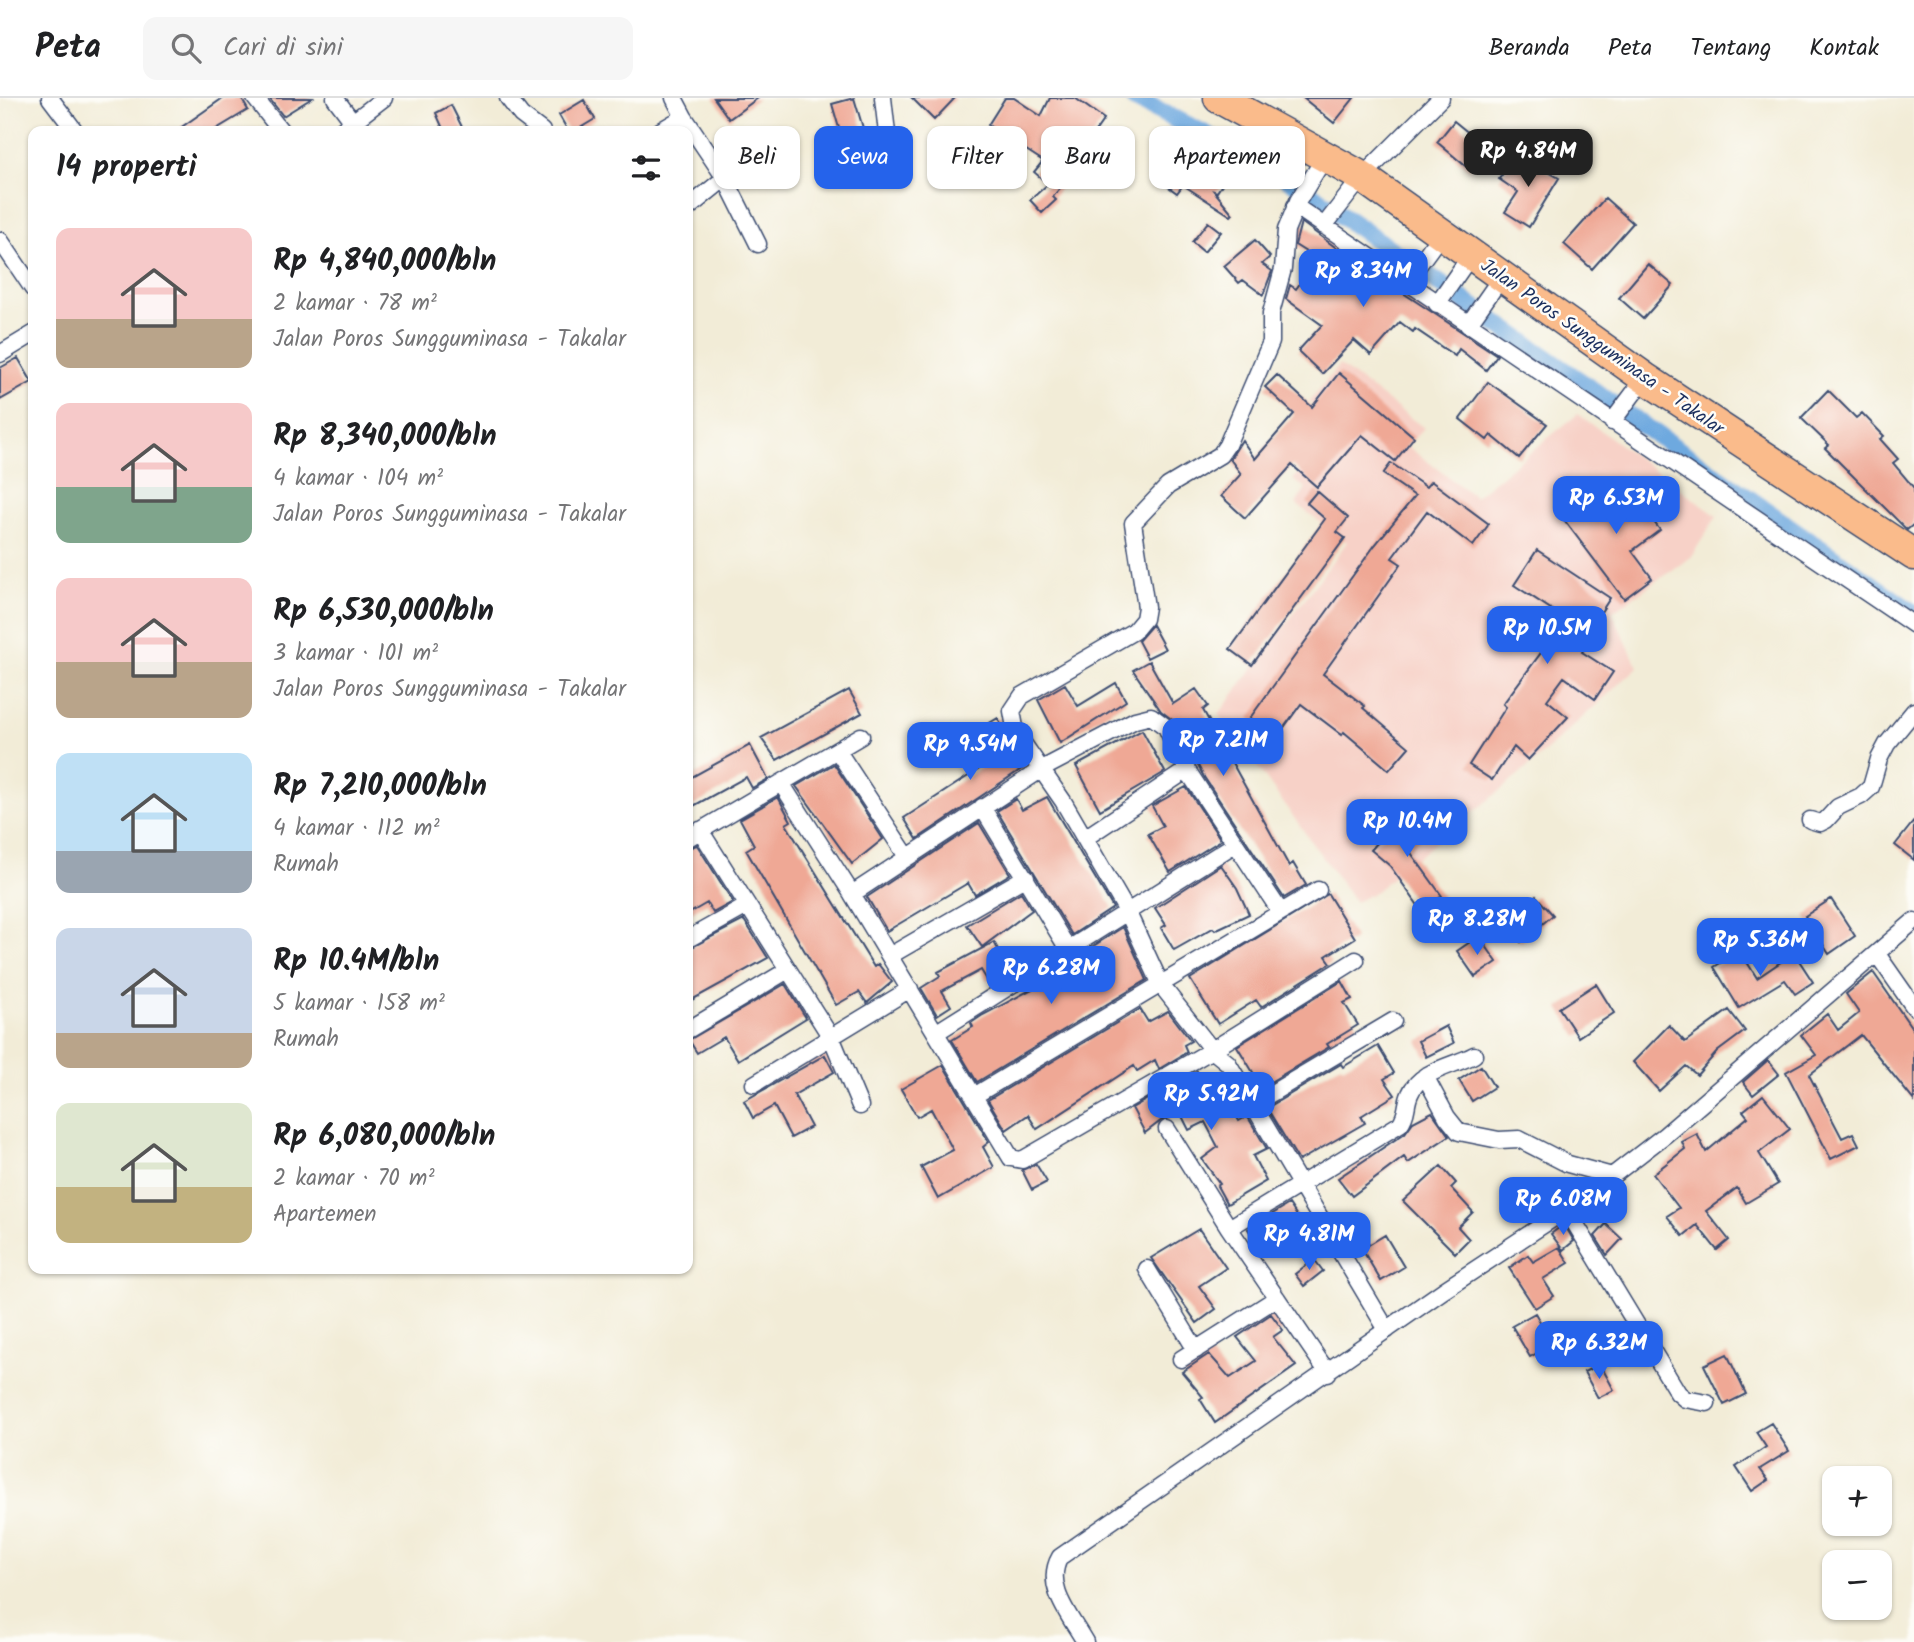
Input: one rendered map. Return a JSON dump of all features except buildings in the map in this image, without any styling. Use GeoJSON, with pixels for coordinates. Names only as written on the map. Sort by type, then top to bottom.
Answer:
{"type":"FeatureCollection","features":[{"type":"Feature","properties":{"kind":"highway","name":"Jalan Poros Sungguminasa - Takalar"},"geometry":{"type":"LineString","coordinates":[[1219,98],[1322,162],[1435,243],[1497,282],[1640,385],[1914,555]]}},
{"type":"Feature","properties":{"kind":"street"},"geometry":{"type":"LineString","coordinates":[[50,98],[71,126]]}},
{"type":"Feature","properties":{"kind":"street"},"geometry":{"type":"LineString","coordinates":[[256,98],[277,126]]}},
{"type":"Feature","properties":{"kind":"street"},"geometry":{"type":"LineString","coordinates":[[335,98],[347,126],[384,98]]}},
{"type":"Feature","properties":{"kind":"street"},"geometry":{"type":"LineString","coordinates":[[508,98],[521,115],[535,126]]}},
{"type":"Feature","properties":{"kind":"street"},"geometry":{"type":"LineString","coordinates":[[674,98],[690,126]]}},
{"type":"Feature","properties":{"kind":"street"},"geometry":{"type":"LineString","coordinates":[[883,98],[886,126]]}},
{"type":"Feature","properties":{"kind":"street"},"geometry":{"type":"LineString","coordinates":[[1327,222],[1355,186],[1441,98]]}},
{"type":"Feature","properties":{"kind":"street"},"geometry":{"type":"LineString","coordinates":[[669,126],[684,117]]}},
{"type":"Feature","properties":{"kind":"street"},"geometry":{"type":"LineString","coordinates":[[693,130],[714,162]]}},
{"type":"Feature","properties":{"kind":"street"},"geometry":{"type":"LineString","coordinates":[[1322,162],[1297,203],[1286,230],[1283,269],[1271,313],[1271,342],[1227,445],[1220,455],[1168,486],[1133,523],[1146,607],[1144,620],[1134,631],[1022,696],[1014,704],[1011,719],[1016,733],[1085,838],[1128,913],[1161,985],[1212,1050],[1228,1063],[1387,1330]]}},
{"type":"Feature","properties":{"kind":"street"},"geometry":{"type":"LineString","coordinates":[[693,204],[714,187]]}},
{"type":"Feature","properties":{"kind":"street"},"geometry":{"type":"LineString","coordinates":[[730,189],[758,244]]}},
{"type":"Feature","properties":{"kind":"street"},"geometry":{"type":"LineString","coordinates":[[1297,203],[1914,625]]}},
{"type":"Feature","properties":{"kind":"street"},"geometry":{"type":"LineString","coordinates":[[0,240],[28,282]]}},
{"type":"Feature","properties":{"kind":"street"},"geometry":{"type":"LineString","coordinates":[[1407,280],[1435,243]]}},
{"type":"Feature","properties":{"kind":"street"},"geometry":{"type":"LineString","coordinates":[[1439,300],[1466,262]]}},
{"type":"Feature","properties":{"kind":"street"},"geometry":{"type":"LineString","coordinates":[[1470,321],[1497,282]]}},
{"type":"Feature","properties":{"kind":"street"},"geometry":{"type":"LineString","coordinates":[[0,354],[28,337]]}},
{"type":"Feature","properties":{"kind":"street"},"geometry":{"type":"LineString","coordinates":[[1613,420],[1640,385]]}},
{"type":"Feature","properties":{"kind":"street"},"geometry":{"type":"LineString","coordinates":[[1810,820],[1820,823],[1826,820],[1838,807],[1861,796],[1871,787],[1887,744],[1914,711]]}},
{"type":"Feature","properties":{"kind":"street"},"geometry":{"type":"LineString","coordinates":[[852,894],[906,855],[1042,769],[1135,720],[1151,716],[1166,727],[1187,770],[1280,911]]}},
{"type":"Feature","properties":{"kind":"street"},"geometry":{"type":"LineString","coordinates":[[860,1106],[832,1039],[747,906],[694,834],[861,736]]}},
{"type":"Feature","properties":{"kind":"street"},"geometry":{"type":"LineString","coordinates":[[838,750],[906,855]]}},
{"type":"Feature","properties":{"kind":"street"},"geometry":{"type":"LineString","coordinates":[[1085,838],[1187,770]]}},
{"type":"Feature","properties":{"kind":"street"},"geometry":{"type":"LineString","coordinates":[[781,783],[891,955],[1006,1153],[1018,1161],[1212,1050],[1356,960]]}},
{"type":"Feature","properties":{"kind":"street"},"geometry":{"type":"LineString","coordinates":[[982,807],[1068,949]]}},
{"type":"Feature","properties":{"kind":"street"},"geometry":{"type":"LineString","coordinates":[[937,1032],[1235,844]]}},
{"type":"Feature","properties":{"kind":"street"},"geometry":{"type":"LineString","coordinates":[[891,955],[1026,877]]}},
{"type":"Feature","properties":{"kind":"street"},"geometry":{"type":"LineString","coordinates":[[974,1096],[1318,890]]}},
{"type":"Feature","properties":{"kind":"street"},"geometry":{"type":"LineString","coordinates":[[693,936],[747,906]]}},
{"type":"Feature","properties":{"kind":"street"},"geometry":{"type":"LineString","coordinates":[[1086,1642],[1061,1601],[1053,1579],[1053,1570],[1060,1557],[1493,1256],[1567,1210],[1612,1176],[1914,921]]}},
{"type":"Feature","properties":{"kind":"street"},"geometry":{"type":"LineString","coordinates":[[1877,954],[1914,1007]]}},
{"type":"Feature","properties":{"kind":"street"},"geometry":{"type":"LineString","coordinates":[[693,1027],[788,970]]}},
{"type":"Feature","properties":{"kind":"street"},"geometry":{"type":"LineString","coordinates":[[754,1084],[832,1039],[910,989]]}},
{"type":"Feature","properties":{"kind":"street"},"geometry":{"type":"LineString","coordinates":[[1252,1105],[1393,1021]]}},
{"type":"Feature","properties":{"kind":"street"},"geometry":{"type":"LineString","coordinates":[[1229,1228],[1400,1125],[1406,1117],[1410,1093],[1425,1076],[1474,1055]]}},
{"type":"Feature","properties":{"kind":"street"},"geometry":{"type":"LineString","coordinates":[[1425,1076],[1447,1117],[1459,1132],[1499,1140],[1519,1139],[1568,1164],[1612,1176]]}},
{"type":"Feature","properties":{"kind":"street"},"geometry":{"type":"LineString","coordinates":[[1167,1129],[1229,1228],[1328,1373]]}},
{"type":"Feature","properties":{"kind":"street"},"geometry":{"type":"LineString","coordinates":[[1567,1210],[1678,1393],[1685,1399],[1707,1403]]}},
{"type":"Feature","properties":{"kind":"street"},"geometry":{"type":"LineString","coordinates":[[1147,1269],[1196,1350]]}},
{"type":"Feature","properties":{"kind":"street"},"geometry":{"type":"LineString","coordinates":[[1181,1359],[1276,1298]]}},
{"type":"Feature","properties":{"kind":"shaded area"},"geometry":{"type":"Polygon","coordinates":[[[1339,365],[1424,428],[1407,446],[1475,497],[1578,414],[1717,516],[1691,557],[1612,612],[1638,667],[1518,776],[1373,893],[1355,902],[1219,714],[1347,542],[1296,504],[1306,488],[1293,480],[1336,425],[1309,402],[1339,365]]]}},
{"type":"Feature","properties":{"kind":"waterway"},"geometry":{"type":"LineString","coordinates":[[1134,98],[1282,174],[1914,614]]}}]}
